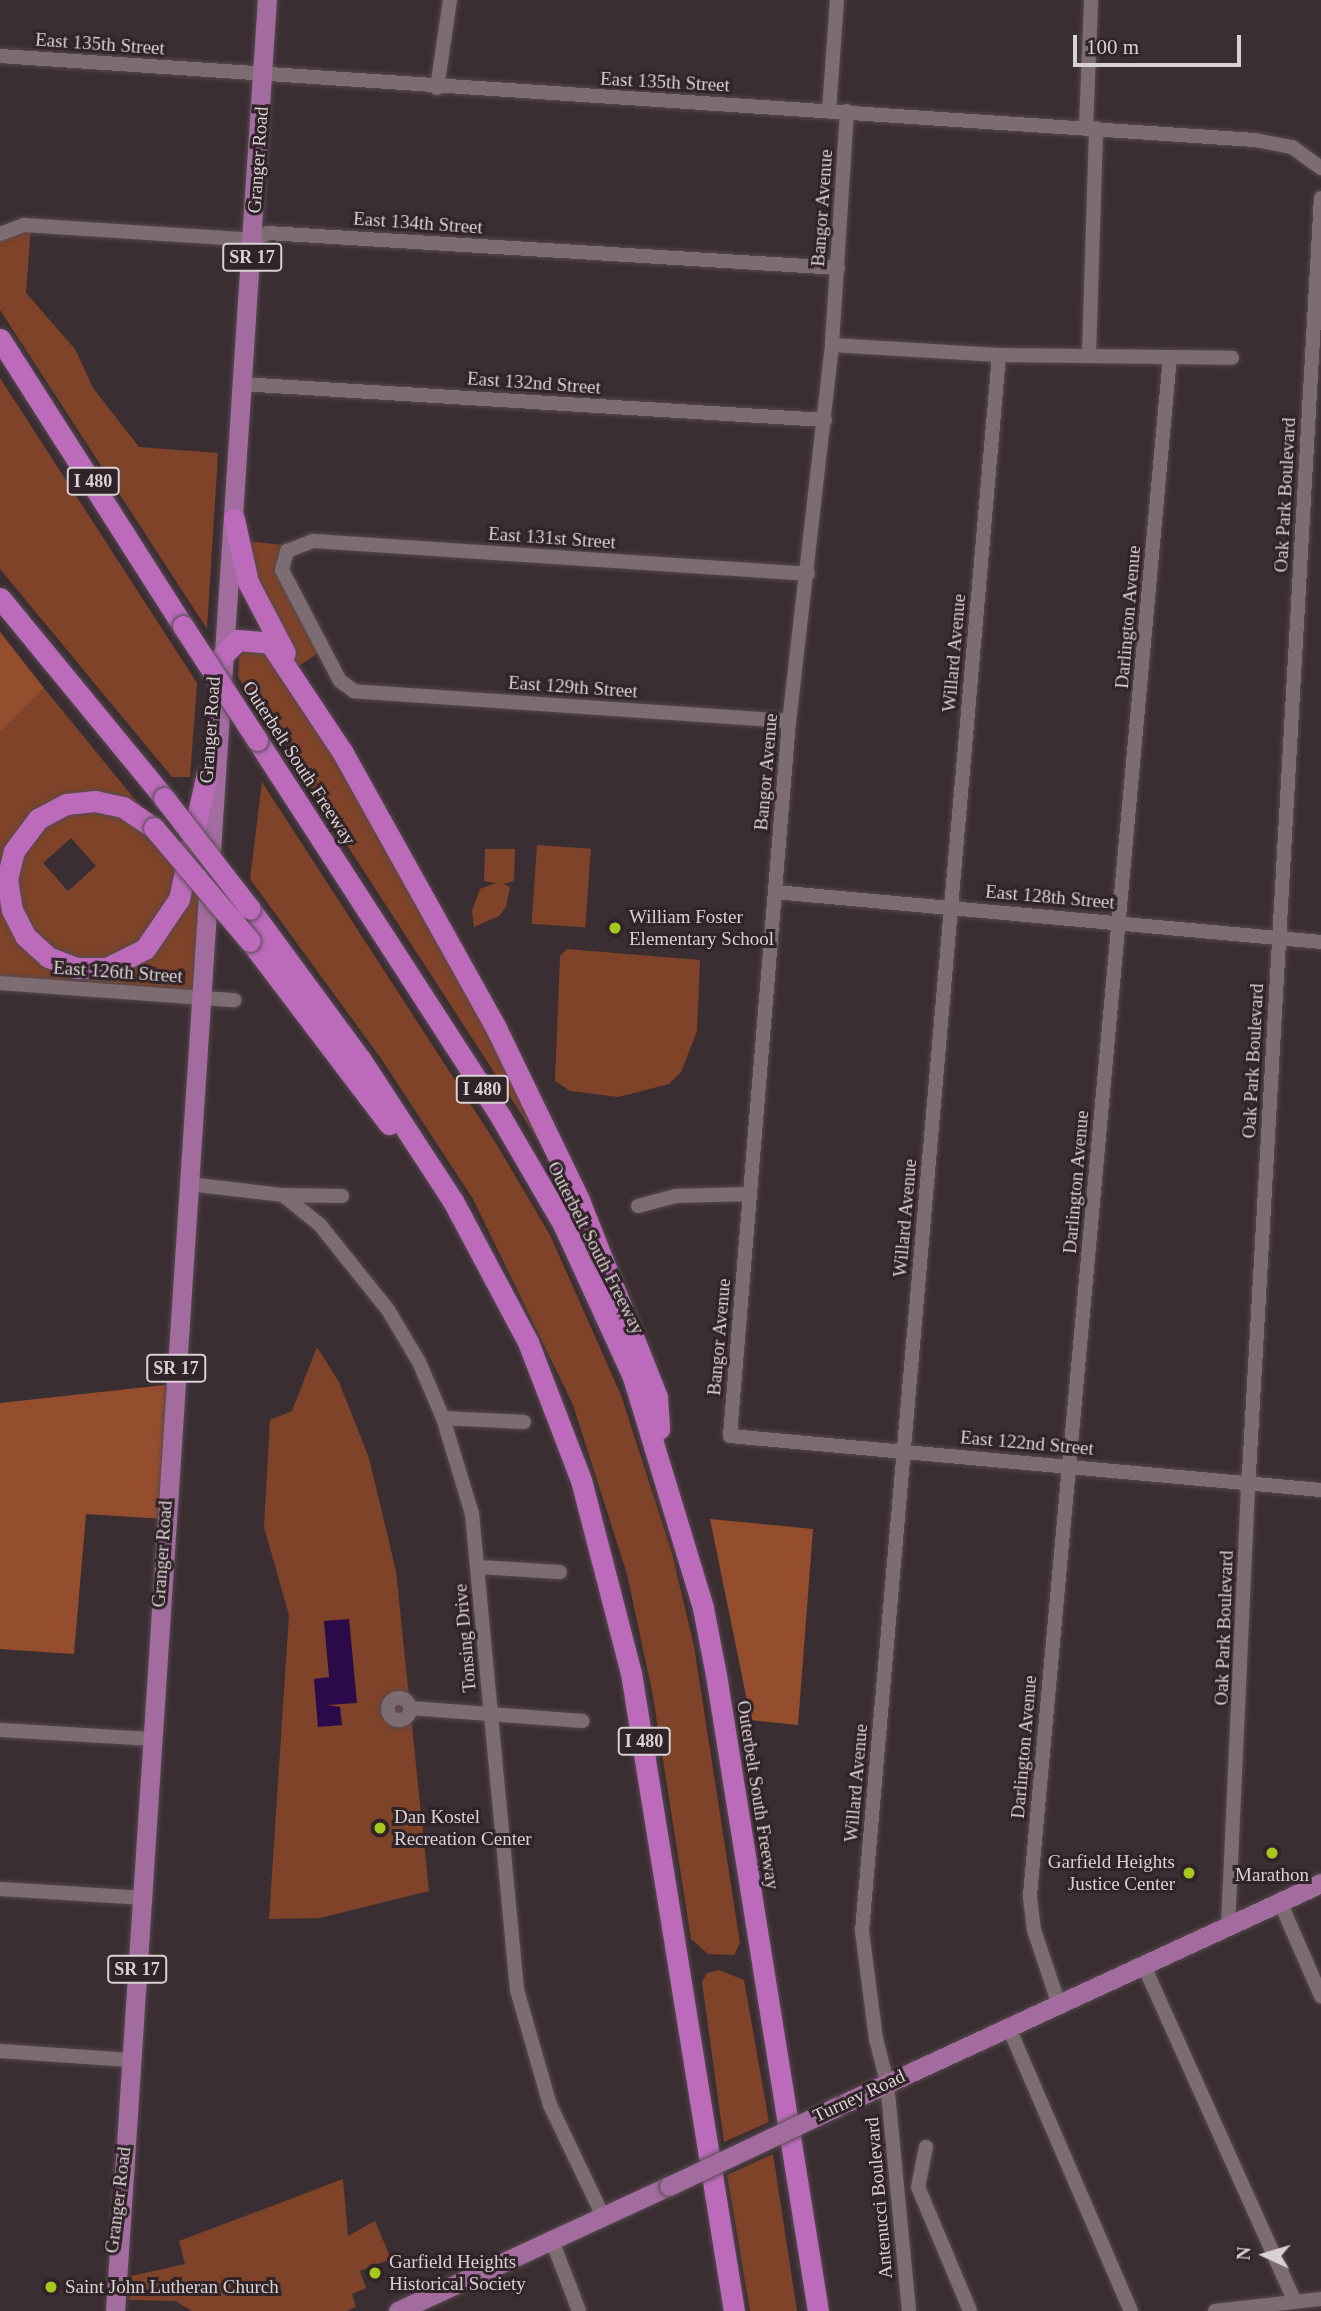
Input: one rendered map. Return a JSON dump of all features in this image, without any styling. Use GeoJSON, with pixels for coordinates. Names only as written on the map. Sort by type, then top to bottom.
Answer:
{"type":"FeatureCollection","features":[{"type":"Feature","properties":{"kind":"highway","name":"Outerbelt South Freeway"},"geometry":{"type":"LineString","coordinates":[[0,339],[502,1119],[551,1203],[612,1327],[662,1462],[703,1608],[818,2311]]}},
{"type":"Feature","properties":{"kind":"highway"},"geometry":{"type":"LineString","coordinates":[[234,519],[247,582],[314,707],[496,1028],[579,1200],[657,1397],[662,1462]]}},
{"type":"Feature","properties":{"kind":"highway","name":"I 480"},"geometry":{"type":"LineString","coordinates":[[0,598],[164,798],[361,1060],[453,1201],[505,1296],[554,1404],[582,1480],[615,1598],[645,1746],[734,2311]]}},
{"type":"Feature","properties":{"kind":"highway"},"geometry":{"type":"LineString","coordinates":[[220,657],[246,638],[270,643],[314,707]]}},
{"type":"Feature","properties":{"kind":"highway"},"geometry":{"type":"LineString","coordinates":[[206,777],[179,899],[145,949],[107,968],[76,968],[48,957],[25,936],[12,910],[7,879],[14,850],[38,819],[66,804],[95,800],[123,807],[154,828],[250,941],[453,1201]]}},
{"type":"Feature","properties":{"kind":"main road","name":"Granger Road"},"geometry":{"type":"LineString","coordinates":[[115,2309],[189,1184],[200,997],[198,951],[206,777],[234,519],[233,488],[253,240],[267,0]]}},
{"type":"Feature","properties":{"kind":"main road","name":"Granger Road"},"geometry":{"type":"LineString","coordinates":[[201,973],[206,952],[225,514],[233,488]]}},
{"type":"Feature","properties":{"kind":"main road","name":"Turney Road"},"geometry":{"type":"LineString","coordinates":[[398,2311],[601,2214],[669,2186],[887,2082],[1059,2006],[1321,1883]]}},
{"type":"Feature","properties":{"kind":"street"},"geometry":{"type":"LineString","coordinates":[[437,88],[450,0]]}},
{"type":"Feature","properties":{"kind":"street"},"geometry":{"type":"LineString","coordinates":[[830,111],[837,0]]}},
{"type":"Feature","properties":{"kind":"street"},"geometry":{"type":"LineString","coordinates":[[1089,354],[1091,0]]}},
{"type":"Feature","properties":{"kind":"street","name":"East 135th Street"},"geometry":{"type":"LineString","coordinates":[[0,56],[437,88],[848,111],[1255,139],[1292,147],[1321,168]]}},
{"type":"Feature","properties":{"kind":"street","name":"Bangor Avenue"},"geometry":{"type":"LineString","coordinates":[[730,1436],[789,721],[808,574],[832,345],[848,111]]}},
{"type":"Feature","properties":{"kind":"street","name":"Oak Park Boulevard"},"geometry":{"type":"LineString","coordinates":[[1228,1927],[1249,1482],[1321,198]]}},
{"type":"Feature","properties":{"kind":"street","name":"East 134th Street"},"geometry":{"type":"LineString","coordinates":[[0,234],[24,225],[253,240],[268,233],[838,268]]}},
{"type":"Feature","properties":{"kind":"street"},"geometry":{"type":"LineString","coordinates":[[832,345],[999,355],[1089,354],[1232,358]]}},
{"type":"Feature","properties":{"kind":"street","name":"Willard Avenue"},"geometry":{"type":"LineString","coordinates":[[887,2082],[876,2039],[862,1931],[999,355]]}},
{"type":"Feature","properties":{"kind":"street","name":"Darlington Avenue"},"geometry":{"type":"LineString","coordinates":[[1059,2006],[1034,1930],[1030,1895],[1170,358]]}},
{"type":"Feature","properties":{"kind":"street","name":"East 132nd Street"},"geometry":{"type":"LineString","coordinates":[[241,384],[825,420]]}},
{"type":"Feature","properties":{"kind":"street","name":"East 131st Street"},"geometry":{"type":"LineString","coordinates":[[354,691],[340,681],[285,580],[283,559],[293,546],[313,541],[808,574]]}},
{"type":"Feature","properties":{"kind":"street","name":"East 129th Street"},"geometry":{"type":"LineString","coordinates":[[354,691],[789,721]]}},
{"type":"Feature","properties":{"kind":"street","name":"East 128th Street"},"geometry":{"type":"LineString","coordinates":[[775,892],[1321,942]]}},
{"type":"Feature","properties":{"kind":"street","name":"East 126th Street"},"geometry":{"type":"LineString","coordinates":[[0,983],[234,1000]]}},
{"type":"Feature","properties":{"kind":"street"},"geometry":{"type":"LineString","coordinates":[[189,1184],[283,1195],[342,1196]]}},
{"type":"Feature","properties":{"kind":"street"},"geometry":{"type":"LineString","coordinates":[[638,1206],[675,1196],[750,1194]]}},
{"type":"Feature","properties":{"kind":"street","name":"Tonsing Drive"},"geometry":{"type":"LineString","coordinates":[[283,1195],[320,1225],[388,1310],[419,1362],[443,1418],[470,1501],[517,1990],[550,2105],[601,2214]]}},
{"type":"Feature","properties":{"kind":"street"},"geometry":{"type":"LineString","coordinates":[[443,1418],[524,1422]]}},
{"type":"Feature","properties":{"kind":"street","name":"East 122nd Street"},"geometry":{"type":"LineString","coordinates":[[730,1436],[1321,1490]]}},
{"type":"Feature","properties":{"kind":"street"},"geometry":{"type":"LineString","coordinates":[[478,1567],[559,1572]]}},
{"type":"Feature","properties":{"kind":"street"},"geometry":{"type":"LineString","coordinates":[[410,1708],[583,1721]]}},
{"type":"Feature","properties":{"kind":"street"},"geometry":{"type":"LineString","coordinates":[[0,1730],[151,1739]]}},
{"type":"Feature","properties":{"kind":"street"},"geometry":{"type":"LineString","coordinates":[[0,1889],[142,1898]]}},
{"type":"Feature","properties":{"kind":"street"},"geometry":{"type":"LineString","coordinates":[[1280,1902],[1321,1996]]}},
{"type":"Feature","properties":{"kind":"street"},"geometry":{"type":"LineString","coordinates":[[1144,1966],[1294,2300]]}},
{"type":"Feature","properties":{"kind":"street"},"geometry":{"type":"LineString","coordinates":[[1009,2028],[1131,2311]]}},
{"type":"Feature","properties":{"kind":"street"},"geometry":{"type":"LineString","coordinates":[[0,2051],[130,2060]]}},
{"type":"Feature","properties":{"kind":"street","name":"Antenucci Boulevard"},"geometry":{"type":"LineString","coordinates":[[887,2082],[909,2311]]}},
{"type":"Feature","properties":{"kind":"street"},"geometry":{"type":"LineString","coordinates":[[926,2147],[918,2187],[970,2311]]}},
{"type":"Feature","properties":{"kind":"street"},"geometry":{"type":"LineString","coordinates":[[551,2238],[579,2311]]}},
{"type":"Feature","properties":{"kind":"street"},"geometry":{"type":"LineString","coordinates":[[1215,2311],[1321,2299]]}},
{"type":"Feature","properties":{"kind":"shaded area"},"geometry":{"type":"Polygon","coordinates":[[[31,226],[26,293],[75,349],[93,388],[139,447],[218,453],[207,629],[0,310],[0,234],[31,226]]]}},
{"type":"Feature","properties":{"kind":"shaded area"},"geometry":{"type":"Polygon","coordinates":[[[0,378],[197,683],[190,777],[172,777],[0,569],[0,378]]]}},
{"type":"Feature","properties":{"kind":"shaded area"},"geometry":{"type":"Polygon","coordinates":[[[245,541],[293,546],[283,559],[323,650],[294,669],[254,597],[245,541]]]}},
{"type":"Feature","properties":{"kind":"shaded area"},"geometry":{"type":"Polygon","coordinates":[[[0,632],[44,688],[0,732],[0,632]]]}},
{"type":"Feature","properties":{"kind":"shaded area"},"geometry":{"type":"Polygon","coordinates":[[[240,646],[275,655],[477,1005],[542,1146],[238,677],[240,646]]]}},
{"type":"Feature","properties":{"kind":"shaded area"},"geometry":{"type":"Polygon","coordinates":[[[44,688],[212,894],[200,997],[0,977],[0,732],[44,688]],[[71,838],[43,863],[68,891],[96,866],[71,838]]]}},
{"type":"Feature","properties":{"kind":"shaded area"},"geometry":{"type":"Polygon","coordinates":[[[262,782],[497,1145],[550,1235],[621,1395],[672,1553],[694,1646],[740,1943],[734,1955],[708,1954],[691,1939],[653,1696],[627,1574],[573,1405],[473,1199],[382,1060],[250,879],[262,782]]]}},
{"type":"Feature","properties":{"kind":"shaded area"},"geometry":{"type":"Polygon","coordinates":[[[537,845],[591,849],[585,928],[531,924],[537,845]]]}},
{"type":"Feature","properties":{"kind":"shaded area"},"geometry":{"type":"Polygon","coordinates":[[[485,849],[515,849],[514,881],[503,884],[510,887],[506,907],[499,916],[474,927],[472,911],[480,889],[496,883],[484,881],[485,849]]]}},
{"type":"Feature","properties":{"kind":"shaded area"},"geometry":{"type":"Polygon","coordinates":[[[567,949],[700,960],[697,1031],[681,1072],[669,1084],[618,1097],[570,1091],[555,1081],[560,956],[567,949]]]}},
{"type":"Feature","properties":{"kind":"shaded area"},"geometry":{"type":"Polygon","coordinates":[[[317,1347],[339,1382],[369,1458],[396,1571],[429,1891],[320,1918],[269,1919],[289,1615],[264,1527],[270,1420],[292,1411],[317,1347]]]}},
{"type":"Feature","properties":{"kind":"shaded area"},"geometry":{"type":"Polygon","coordinates":[[[174,1384],[165,1519],[86,1514],[74,1654],[0,1649],[0,1403],[174,1384]]]}},
{"type":"Feature","properties":{"kind":"shaded area"},"geometry":{"type":"Polygon","coordinates":[[[710,1519],[813,1529],[798,1725],[751,1720],[710,1519]]]}},
{"type":"Feature","properties":{"kind":"shaded area"},"geometry":{"type":"Polygon","coordinates":[[[349,1619],[357,1703],[327,1705],[340,1707],[342,1725],[318,1727],[314,1679],[329,1677],[324,1621],[349,1619]]]}},
{"type":"Feature","properties":{"kind":"shaded area"},"geometry":{"type":"Polygon","coordinates":[[[719,1970],[744,1980],[769,2122],[724,2142],[702,1982],[707,1973],[719,1970]]]}},
{"type":"Feature","properties":{"kind":"shaded area"},"geometry":{"type":"Polygon","coordinates":[[[773,2154],[797,2311],[750,2311],[727,2175],[773,2154]]]}},
{"type":"Feature","properties":{"kind":"shaded area"},"geometry":{"type":"Polygon","coordinates":[[[343,2179],[348,2236],[375,2221],[391,2259],[360,2271],[366,2288],[352,2294],[356,2307],[347,2311],[192,2311],[175,2301],[129,2300],[131,2276],[185,2264],[179,2241],[343,2179]]]}},
{"type":"Feature","properties":{"kind":"place","name":"William Foster Elementary School"},"geometry":{"type":"Point","coordinates":[615,928]}},
{"type":"Feature","properties":{"kind":"place","name":"Dan Kostel Recreation Center"},"geometry":{"type":"Point","coordinates":[380,1828]}},
{"type":"Feature","properties":{"kind":"place","name":"Marathon"},"geometry":{"type":"Point","coordinates":[1272,1853]}},
{"type":"Feature","properties":{"kind":"place","name":"Garfield Heights Justice Center"},"geometry":{"type":"Point","coordinates":[1189,1873]}},
{"type":"Feature","properties":{"kind":"place","name":"Garfield Heights Historical Society"},"geometry":{"type":"Point","coordinates":[375,2273]}},
{"type":"Feature","properties":{"kind":"place","name":"Saint John Lutheran Church"},"geometry":{"type":"Point","coordinates":[51,2287]}}]}
